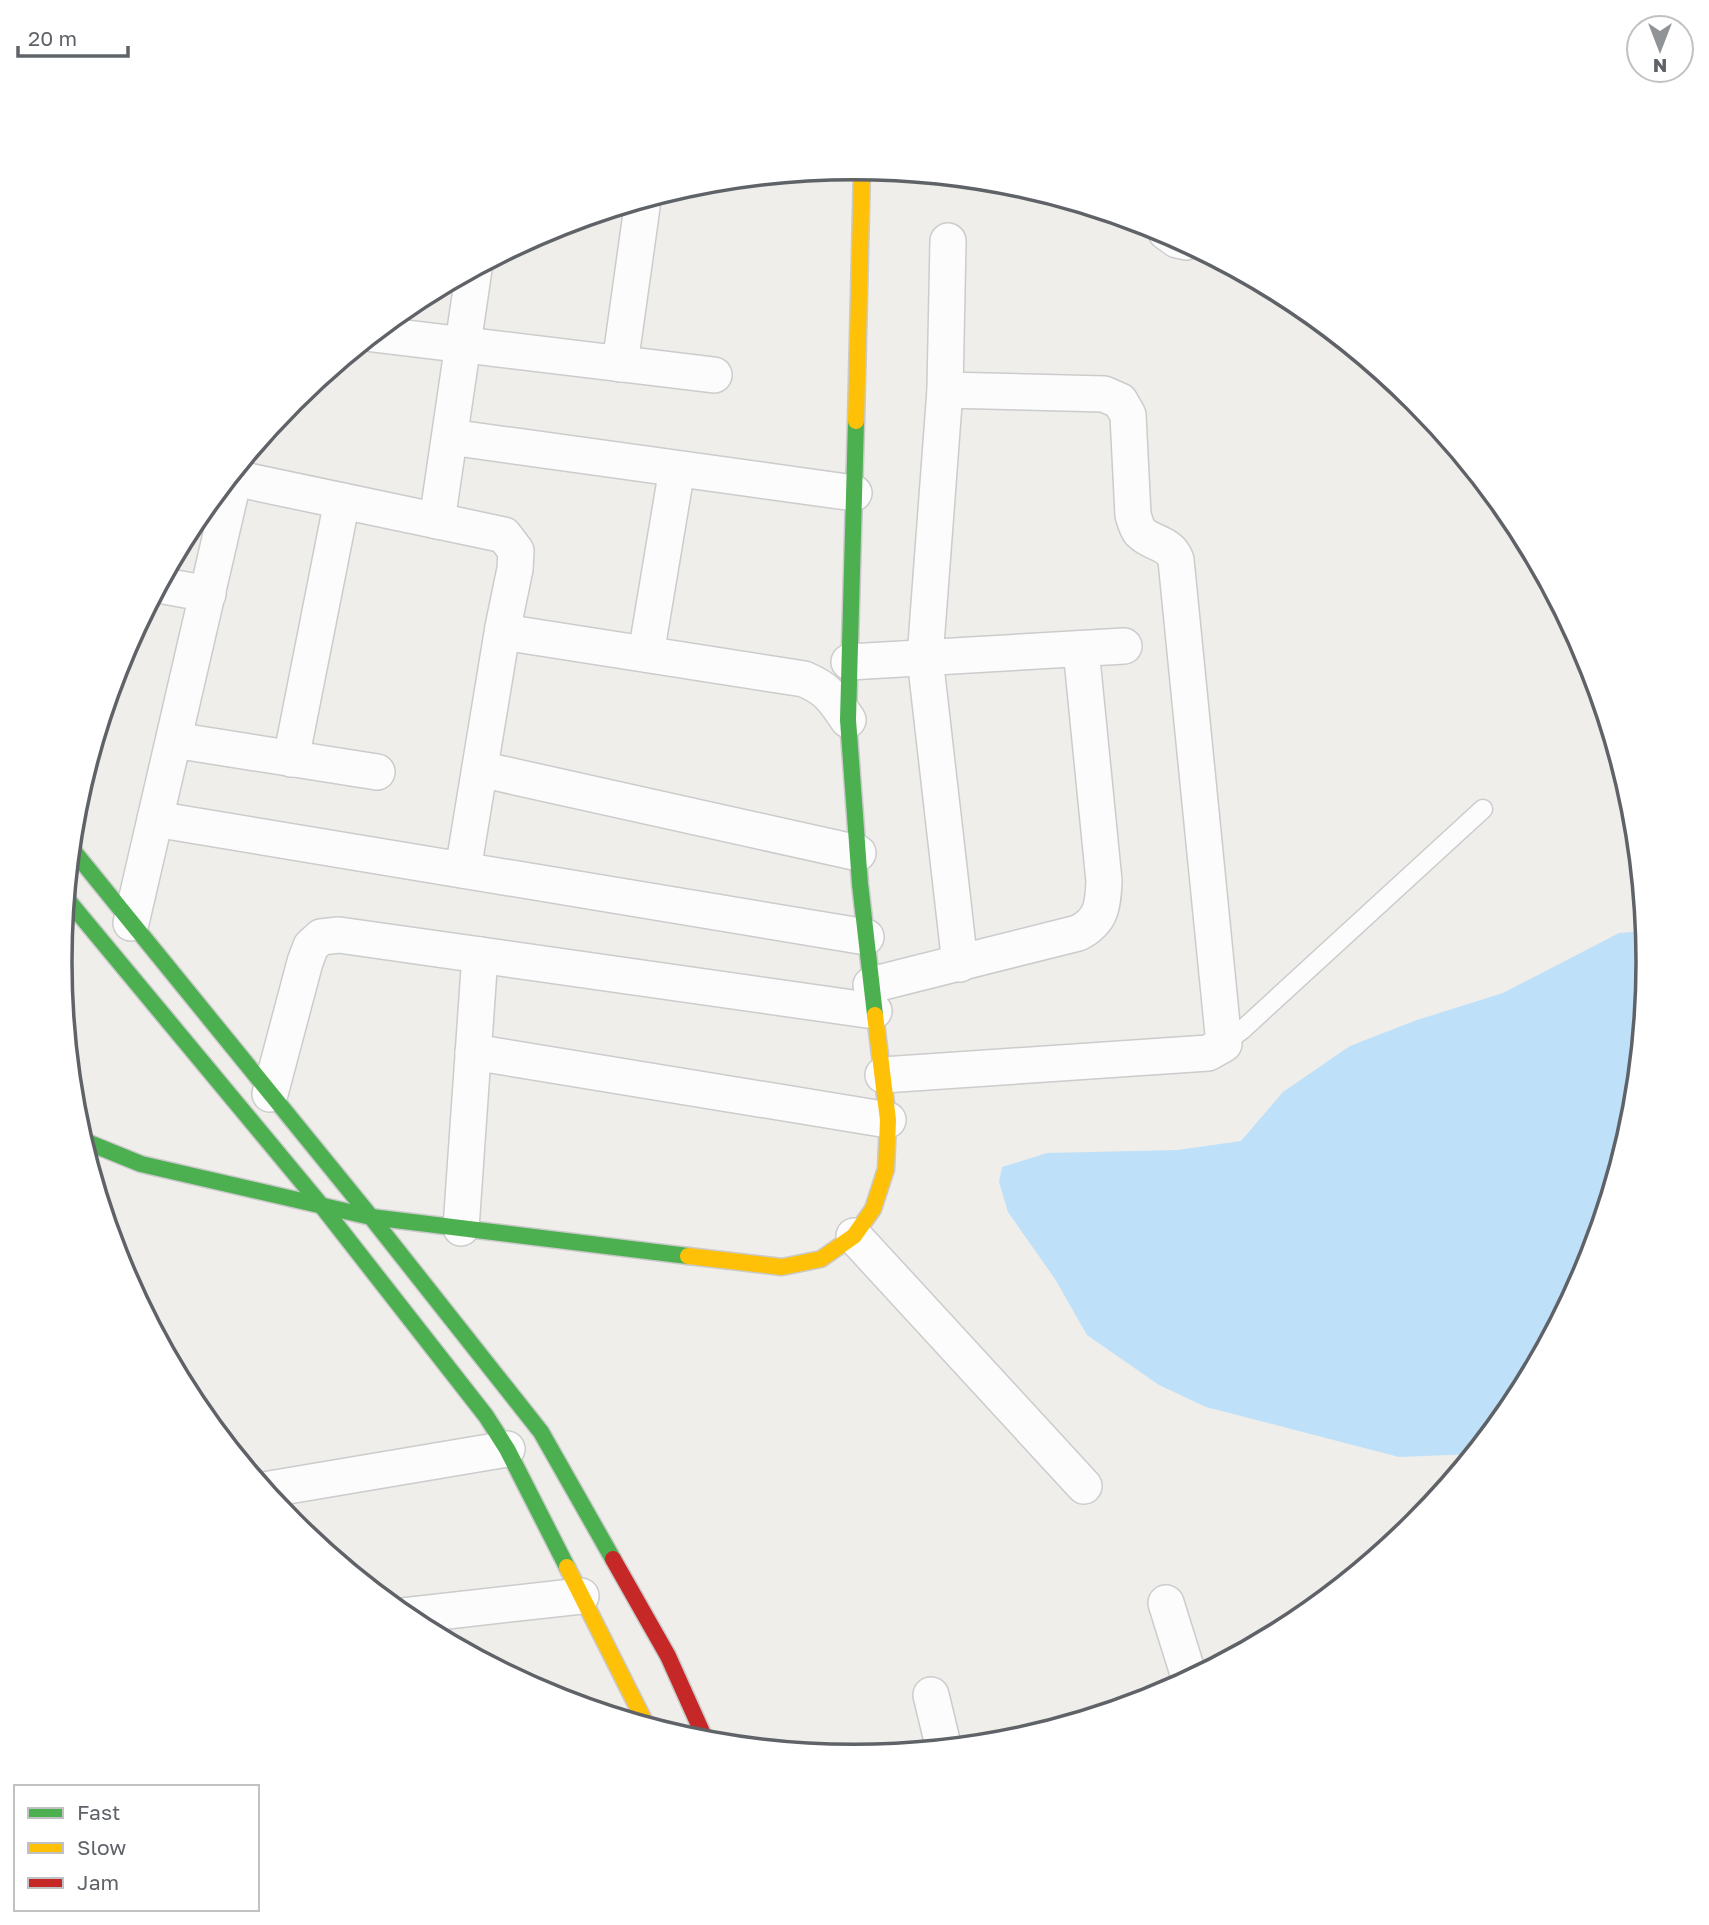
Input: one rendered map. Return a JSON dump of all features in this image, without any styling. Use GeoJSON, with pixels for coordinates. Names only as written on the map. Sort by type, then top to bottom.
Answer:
{"type":"FeatureCollection","features":[{"type":"Feature","properties":{"kind":"main road"},"geometry":{"type":"LineString","coordinates":[[94,1145],[141,1164],[371,1217],[782,1267],[821,1259],[855,1236],[873,1209],[886,1169],[888,1120],[872,998],[848,720],[862,180]]}},
{"type":"Feature","properties":{"kind":"main road"},"geometry":{"type":"LineString","coordinates":[[78,858],[371,1217],[541,1432],[668,1656],[701,1730]]}},
{"type":"Feature","properties":{"kind":"main road"},"geometry":{"type":"LineString","coordinates":[[73,907],[321,1205],[486,1416],[507,1449],[642,1716]]}},
{"type":"Feature","properties":{"kind":"street"},"geometry":{"type":"LineString","coordinates":[[620,364],[642,209]]}},
{"type":"Feature","properties":{"kind":"street"},"geometry":{"type":"LineString","coordinates":[[948,241],[945,390],[925,658],[960,964]]}},
{"type":"Feature","properties":{"kind":"street"},"geometry":{"type":"LineString","coordinates":[[437,522],[472,280]]}},
{"type":"Feature","properties":{"kind":"street"},"geometry":{"type":"LineString","coordinates":[[387,336],[714,375]]}},
{"type":"Feature","properties":{"kind":"street"},"geometry":{"type":"LineString","coordinates":[[883,1075],[1208,1053],[1224,1044],[1176,560],[1164,545],[1141,534],[1136,525],[1133,515],[1128,415],[1120,401],[1104,394],[945,390]]}},
{"type":"Feature","properties":{"kind":"street"},"geometry":{"type":"LineString","coordinates":[[450,437],[854,493]]}},
{"type":"Feature","properties":{"kind":"street"},"geometry":{"type":"LineString","coordinates":[[646,654],[677,469]]}},
{"type":"Feature","properties":{"kind":"street"},"geometry":{"type":"LineString","coordinates":[[239,480],[504,536],[516,551],[463,870]]}},
{"type":"Feature","properties":{"kind":"street"},"geometry":{"type":"LineString","coordinates":[[131,923],[229,493]]}},
{"type":"Feature","properties":{"kind":"street"},"geometry":{"type":"LineString","coordinates":[[291,759],[342,501]]}},
{"type":"Feature","properties":{"kind":"street"},"geometry":{"type":"LineString","coordinates":[[168,587],[208,594]]}},
{"type":"Feature","properties":{"kind":"street"},"geometry":{"type":"LineString","coordinates":[[503,632],[804,679],[820,686],[833,698],[848,720]]}},
{"type":"Feature","properties":{"kind":"street"},"geometry":{"type":"LineString","coordinates":[[849,662],[1124,646]]}},
{"type":"Feature","properties":{"kind":"street"},"geometry":{"type":"LineString","coordinates":[[270,1094],[305,962],[311,946],[321,937],[339,935],[480,955],[872,998],[960,964],[1089,928],[1099,915],[1104,881],[1081,649]]}},
{"type":"Feature","properties":{"kind":"street"},"geometry":{"type":"LineString","coordinates":[[174,740],[377,772]]}},
{"type":"Feature","properties":{"kind":"street"},"geometry":{"type":"LineString","coordinates":[[480,769],[858,853]]}},
{"type":"Feature","properties":{"kind":"street"},"geometry":{"type":"LineString","coordinates":[[155,818],[866,937]]}},
{"type":"Feature","properties":{"kind":"street"},"geometry":{"type":"LineString","coordinates":[[461,1228],[480,955]]}},
{"type":"Feature","properties":{"kind":"street"},"geometry":{"type":"LineString","coordinates":[[473,1052],[888,1120]]}},
{"type":"Feature","properties":{"kind":"street"},"geometry":{"type":"LineString","coordinates":[[855,1236],[1084,1486]]}},
{"type":"Feature","properties":{"kind":"street"},"geometry":{"type":"LineString","coordinates":[[275,1488],[507,1449]]}},
{"type":"Feature","properties":{"kind":"street"},"geometry":{"type":"LineString","coordinates":[[421,1614],[581,1596]]}},
{"type":"Feature","properties":{"kind":"street"},"geometry":{"type":"LineString","coordinates":[[1166,1603],[1187,1671]]}},
{"type":"Feature","properties":{"kind":"street"},"geometry":{"type":"LineString","coordinates":[[931,1695],[942,1740]]}},
{"type":"Feature","properties":{"kind":"lane"},"geometry":{"type":"LineString","coordinates":[[1224,1044],[1483,809]]}},
{"type":"Feature","properties":{"kind":"water"},"geometry":{"type":"Polygon","coordinates":[[[1636,932],[1636,1014],[1631,1065],[1611,1165],[1578,1262],[1557,1309],[1505,1397],[1463,1454],[1399,1457],[1206,1407],[1159,1385],[1087,1335],[1055,1279],[1008,1212],[999,1182],[1002,1167],[1047,1153],[1178,1150],[1241,1141],[1283,1092],[1350,1046],[1417,1020],[1503,993],[1619,933],[1636,932]]]}},
{"type":"Feature","properties":{"kind":"traffic: fast"},"geometry":{"type":"LineString","coordinates":[[856,421],[848,720],[860,884],[875,1015]]}},
{"type":"Feature","properties":{"kind":"traffic: fast"},"geometry":{"type":"LineString","coordinates":[[78,857],[371,1217],[541,1432],[613,1559]]}},
{"type":"Feature","properties":{"kind":"traffic: fast"},"geometry":{"type":"LineString","coordinates":[[73,907],[321,1205],[486,1416],[507,1449],[567,1567]]}},
{"type":"Feature","properties":{"kind":"traffic: fast"},"geometry":{"type":"LineString","coordinates":[[94,1145],[141,1164],[371,1217],[688,1256]]}},
{"type":"Feature","properties":{"kind":"traffic: slow"},"geometry":{"type":"LineString","coordinates":[[856,421],[862,180]]}},
{"type":"Feature","properties":{"kind":"traffic: slow"},"geometry":{"type":"LineString","coordinates":[[688,1256],[782,1267],[821,1259],[854,1236],[873,1209],[886,1169],[888,1120],[875,1015]]}},
{"type":"Feature","properties":{"kind":"traffic: slow"},"geometry":{"type":"LineString","coordinates":[[567,1567],[642,1716]]}},
{"type":"Feature","properties":{"kind":"traffic: jam"},"geometry":{"type":"LineString","coordinates":[[613,1559],[668,1656],[701,1730]]}}]}
